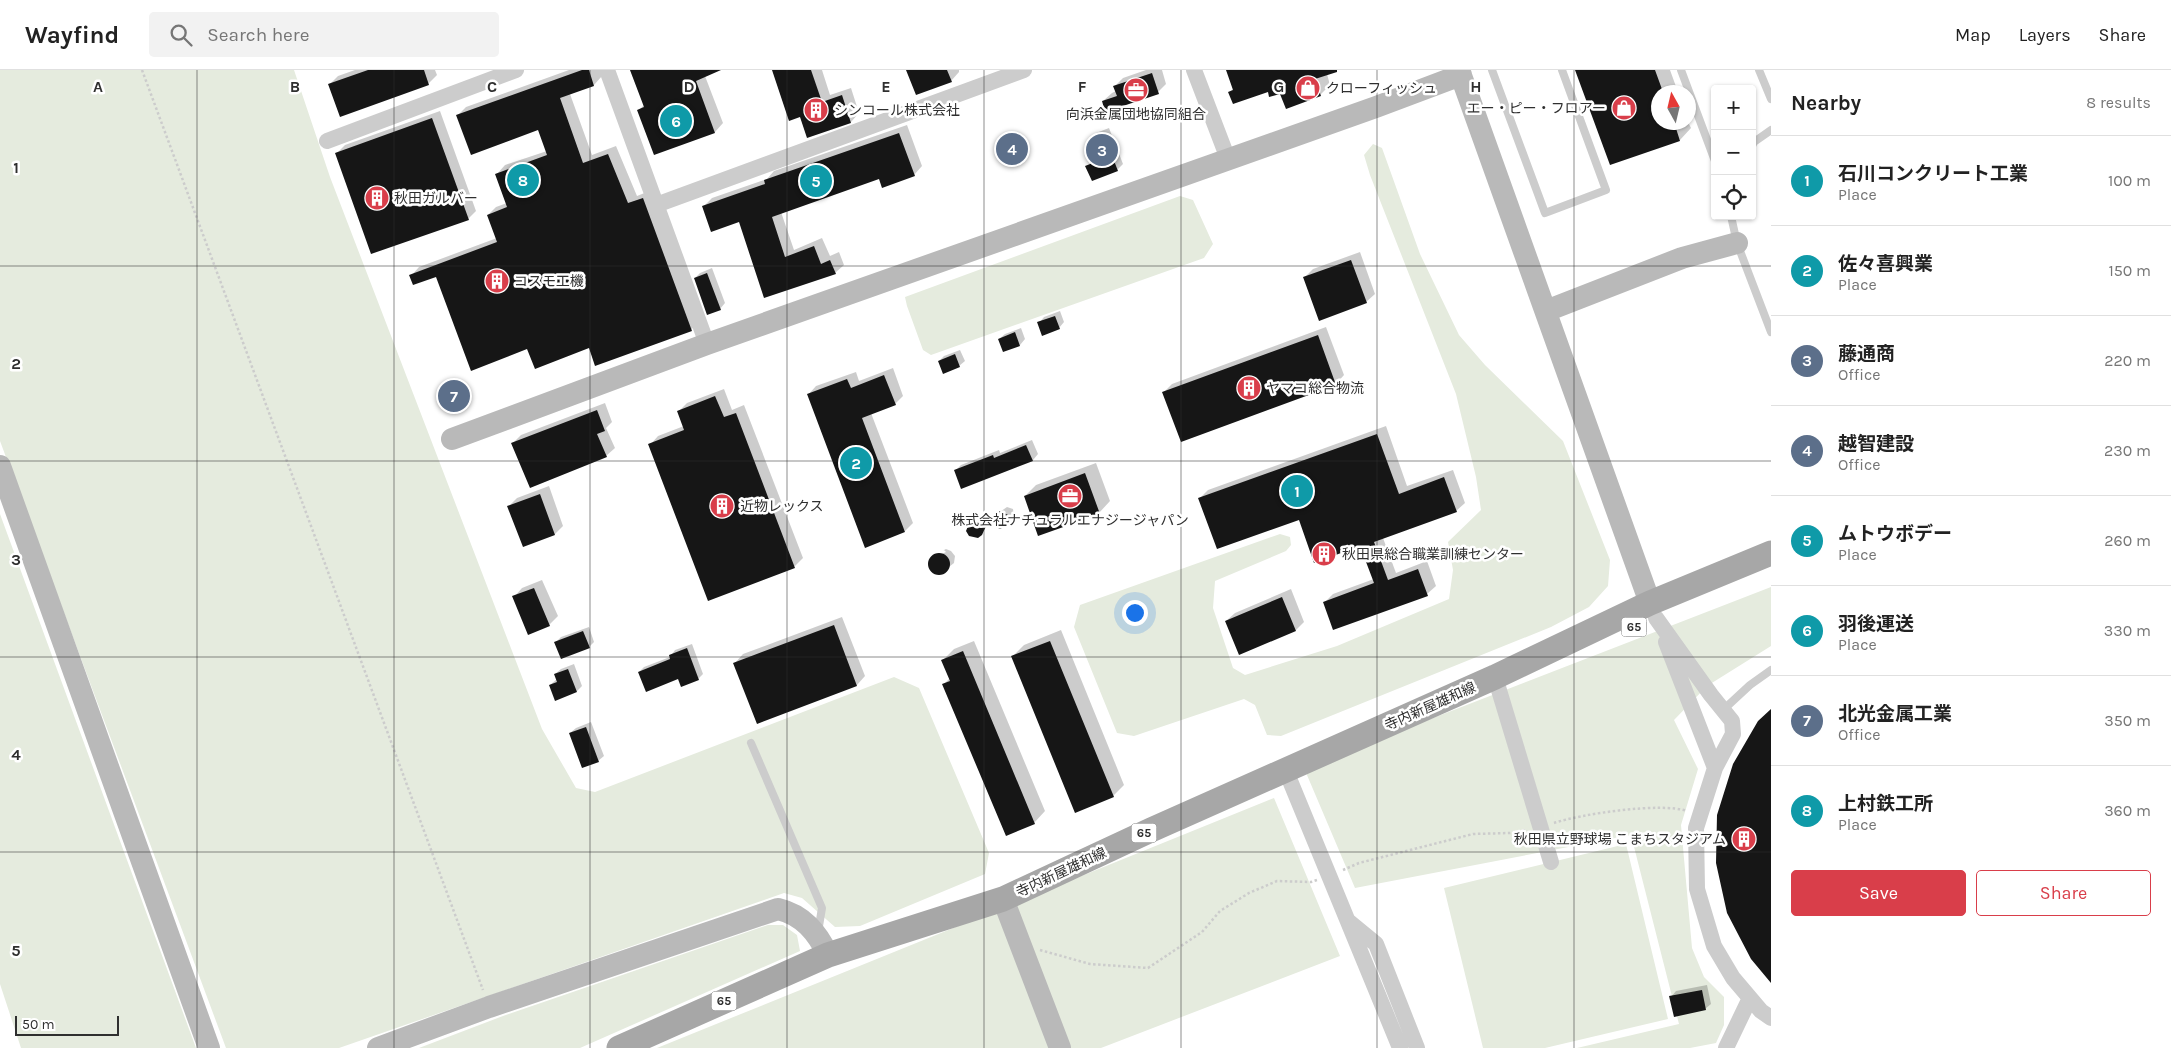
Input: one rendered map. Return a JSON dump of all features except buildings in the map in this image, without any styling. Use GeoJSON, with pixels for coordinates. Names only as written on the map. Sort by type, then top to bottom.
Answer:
{"type":"FeatureCollection","features":[{"type":"Feature","properties":{"kind":"main road","name":"寺内新屋雄和線"},"geometry":{"type":"LineString","coordinates":[[619,1048],[823,944],[1003,899],[1151,830],[1495,677],[1653,610],[1771,553]]}},
{"type":"Feature","properties":{"kind":"main road","name":"寺内新屋雄和線"},"geometry":{"type":"LineString","coordinates":[[1653,610],[1771,571]]}},
{"type":"Feature","properties":{"kind":"street"},"geometry":{"type":"LineString","coordinates":[[327,141],[516,70]]}},
{"type":"Feature","properties":{"kind":"street"},"geometry":{"type":"LineString","coordinates":[[608,70],[707,344]]}},
{"type":"Feature","properties":{"kind":"street"},"geometry":{"type":"LineString","coordinates":[[656,205],[1024,70]]}},
{"type":"Feature","properties":{"kind":"street"},"geometry":{"type":"LineString","coordinates":[[1194,70],[1228,160]]}},
{"type":"Feature","properties":{"kind":"street"},"geometry":{"type":"LineString","coordinates":[[452,439],[707,344],[1228,160],[1460,72],[1653,610],[1716,768]]}},
{"type":"Feature","properties":{"kind":"street"},"geometry":{"type":"LineString","coordinates":[[1546,311],[1682,258],[1737,243]]}},
{"type":"Feature","properties":{"kind":"street"},"geometry":{"type":"LineString","coordinates":[[0,466],[209,1048]]}},
{"type":"Feature","properties":{"kind":"street"},"geometry":{"type":"LineString","coordinates":[[1653,610],[1732,721],[1733,734],[1716,768],[1696,828],[1697,889],[1714,946],[1733,978],[1761,1011],[1771,1018]]}},
{"type":"Feature","properties":{"kind":"street"},"geometry":{"type":"LineString","coordinates":[[1495,677],[1551,862]]}},
{"type":"Feature","properties":{"kind":"street"},"geometry":{"type":"LineString","coordinates":[[1286,771],[1400,1048]]}},
{"type":"Feature","properties":{"kind":"street"},"geometry":{"type":"LineString","coordinates":[[1003,899],[1060,1048]]}},
{"type":"Feature","properties":{"kind":"street"},"geometry":{"type":"LineString","coordinates":[[378,1048],[489,1007],[778,909],[791,913],[823,944]]}},
{"type":"Feature","properties":{"kind":"street"},"geometry":{"type":"LineString","coordinates":[[1348,921],[1376,944],[1417,1048]]}},
{"type":"Feature","properties":{"kind":"street"},"geometry":{"type":"LineString","coordinates":[[1726,1048],[1750,998]]}},
{"type":"Feature","properties":{"kind":"lane"},"geometry":{"type":"LineString","coordinates":[[1492,70],[1546,214],[1606,190],[1562,70]]}},
{"type":"Feature","properties":{"kind":"lane"},"geometry":{"type":"LineString","coordinates":[[1681,70],[1711,150]]}},
{"type":"Feature","properties":{"kind":"lane"},"geometry":{"type":"LineString","coordinates":[[1759,70],[1771,100]]}},
{"type":"Feature","properties":{"kind":"lane"},"geometry":{"type":"LineString","coordinates":[[1756,141],[1771,130]]}},
{"type":"Feature","properties":{"kind":"lane"},"geometry":{"type":"LineString","coordinates":[[1732,220],[1737,243],[1771,332]]}},
{"type":"Feature","properties":{"kind":"lane"},"geometry":{"type":"LineString","coordinates":[[1723,710],[1750,685],[1771,670]]}},
{"type":"Feature","properties":{"kind":"lane"},"geometry":{"type":"LineString","coordinates":[[751,743],[822,908],[823,944]]}},
{"type":"Feature","properties":{"kind":"path"},"geometry":{"type":"LineString","coordinates":[[142,70],[489,1007]]}},
{"type":"Feature","properties":{"kind":"path"},"geometry":{"type":"LineString","coordinates":[[1017,937],[1036,949],[1090,964],[1148,968],[1202,932],[1220,911],[1249,893],[1277,881],[1311,882],[1329,877],[1358,863],[1473,834],[1510,833],[1541,827],[1559,821],[1637,808],[1677,808],[1700,816]]}},
{"type":"Feature","properties":{"kind":"shaded area"},"geometry":{"type":"Polygon","coordinates":[[[0,70],[294,70],[330,177],[542,729],[576,788],[595,792],[894,677],[919,688],[989,853],[985,874],[860,926],[835,927],[802,898],[784,893],[339,1048],[226,1048],[0,441],[0,70]]]}},
{"type":"Feature","properties":{"kind":"shaded area"},"geometry":{"type":"Polygon","coordinates":[[[1373,144],[1382,148],[1420,254],[1459,335],[1485,365],[1563,441],[1610,560],[1608,586],[1589,607],[1551,627],[1281,736],[1267,735],[1255,705],[1244,699],[1134,736],[1117,733],[1074,627],[1080,605],[1280,534],[1290,537],[1291,545],[1286,551],[1215,581],[1213,608],[1233,668],[1245,675],[1337,646],[1449,599],[1453,570],[1448,542],[1481,510],[1476,477],[1456,394],[1370,175],[1364,155],[1373,144]]]}},
{"type":"Feature","properties":{"kind":"shaded area"},"geometry":{"type":"Polygon","coordinates":[[[1180,196],[1193,200],[1213,244],[1204,258],[931,355],[923,350],[905,297],[1180,196]]]}},
{"type":"Feature","properties":{"kind":"shaded area"},"geometry":{"type":"Polygon","coordinates":[[[0,514],[196,1048],[21,1048],[0,984],[0,514]]]}},
{"type":"Feature","properties":{"kind":"shaded area"},"geometry":{"type":"Polygon","coordinates":[[[1771,587],[1771,646],[1707,686],[1674,720],[1698,769],[1681,825],[1692,948],[1704,977],[1724,997],[1724,1025],[1716,1043],[1690,1048],[1577,1048],[1679,1024],[1631,835],[1355,888],[1304,768],[1771,587]]]}},
{"type":"Feature","properties":{"kind":"shaded area"},"geometry":{"type":"Polygon","coordinates":[[[1274,798],[1340,956],[1101,1048],[657,1048],[1274,798]]]}},
{"type":"Feature","properties":{"kind":"shaded area"},"geometry":{"type":"Polygon","coordinates":[[[1626,844],[1668,1019],[1545,1048],[1483,1048],[1444,888],[1626,844]]]}},
{"type":"Feature","properties":{"kind":"shaded area"},"geometry":{"type":"Polygon","coordinates":[[[768,925],[783,925],[797,935],[800,951],[580,1048],[419,1048],[503,1016],[768,925]]]}},
{"type":"Feature","properties":{"kind":"place","name":"クローフィッシュ"},"geometry":{"type":"Point","coordinates":[1308,88]}},
{"type":"Feature","properties":{"kind":"place","name":"向浜金属団地協同組合"},"geometry":{"type":"Point","coordinates":[1136,90]}},
{"type":"Feature","properties":{"kind":"place","name":"エー・ピー・フロアー"},"geometry":{"type":"Point","coordinates":[1624,108]}},
{"type":"Feature","properties":{"kind":"place","name":"シンコール株式会社"},"geometry":{"type":"Point","coordinates":[816,110]}},
{"type":"Feature","properties":{"kind":"place","name":"羽後運送"},"geometry":{"type":"Point","coordinates":[676,121]}},
{"type":"Feature","properties":{"kind":"place","name":"越智建設"},"geometry":{"type":"Point","coordinates":[1012,149]}},
{"type":"Feature","properties":{"kind":"place","name":"藤通商"},"geometry":{"type":"Point","coordinates":[1102,150]}},
{"type":"Feature","properties":{"kind":"place","name":"上村鉄工所"},"geometry":{"type":"Point","coordinates":[523,180]}},
{"type":"Feature","properties":{"kind":"place","name":"ムトウボデー"},"geometry":{"type":"Point","coordinates":[816,181]}},
{"type":"Feature","properties":{"kind":"place","name":"秋田ガルバー"},"geometry":{"type":"Point","coordinates":[377,198]}},
{"type":"Feature","properties":{"kind":"place","name":"コスモ工機"},"geometry":{"type":"Point","coordinates":[497,281]}},
{"type":"Feature","properties":{"kind":"place","name":"ヤマコ総合物流"},"geometry":{"type":"Point","coordinates":[1249,388]}},
{"type":"Feature","properties":{"kind":"place","name":"北光金属工業"},"geometry":{"type":"Point","coordinates":[454,396]}},
{"type":"Feature","properties":{"kind":"place","name":"佐々喜興業"},"geometry":{"type":"Point","coordinates":[856,463]}},
{"type":"Feature","properties":{"kind":"place","name":"石川コンクリート工業"},"geometry":{"type":"Point","coordinates":[1297,491]}},
{"type":"Feature","properties":{"kind":"place","name":"株式会社ナチュラルエナジージャパン"},"geometry":{"type":"Point","coordinates":[1070,496]}},
{"type":"Feature","properties":{"kind":"place","name":"近物レックス"},"geometry":{"type":"Point","coordinates":[722,506]}},
{"type":"Feature","properties":{"kind":"place","name":"秋田県総合職業訓練センター"},"geometry":{"type":"Point","coordinates":[1324,554]}},
{"type":"Feature","properties":{"kind":"place","name":"秋田県立野球場 こまちスタジアム"},"geometry":{"type":"Point","coordinates":[1744,839]}}]}
